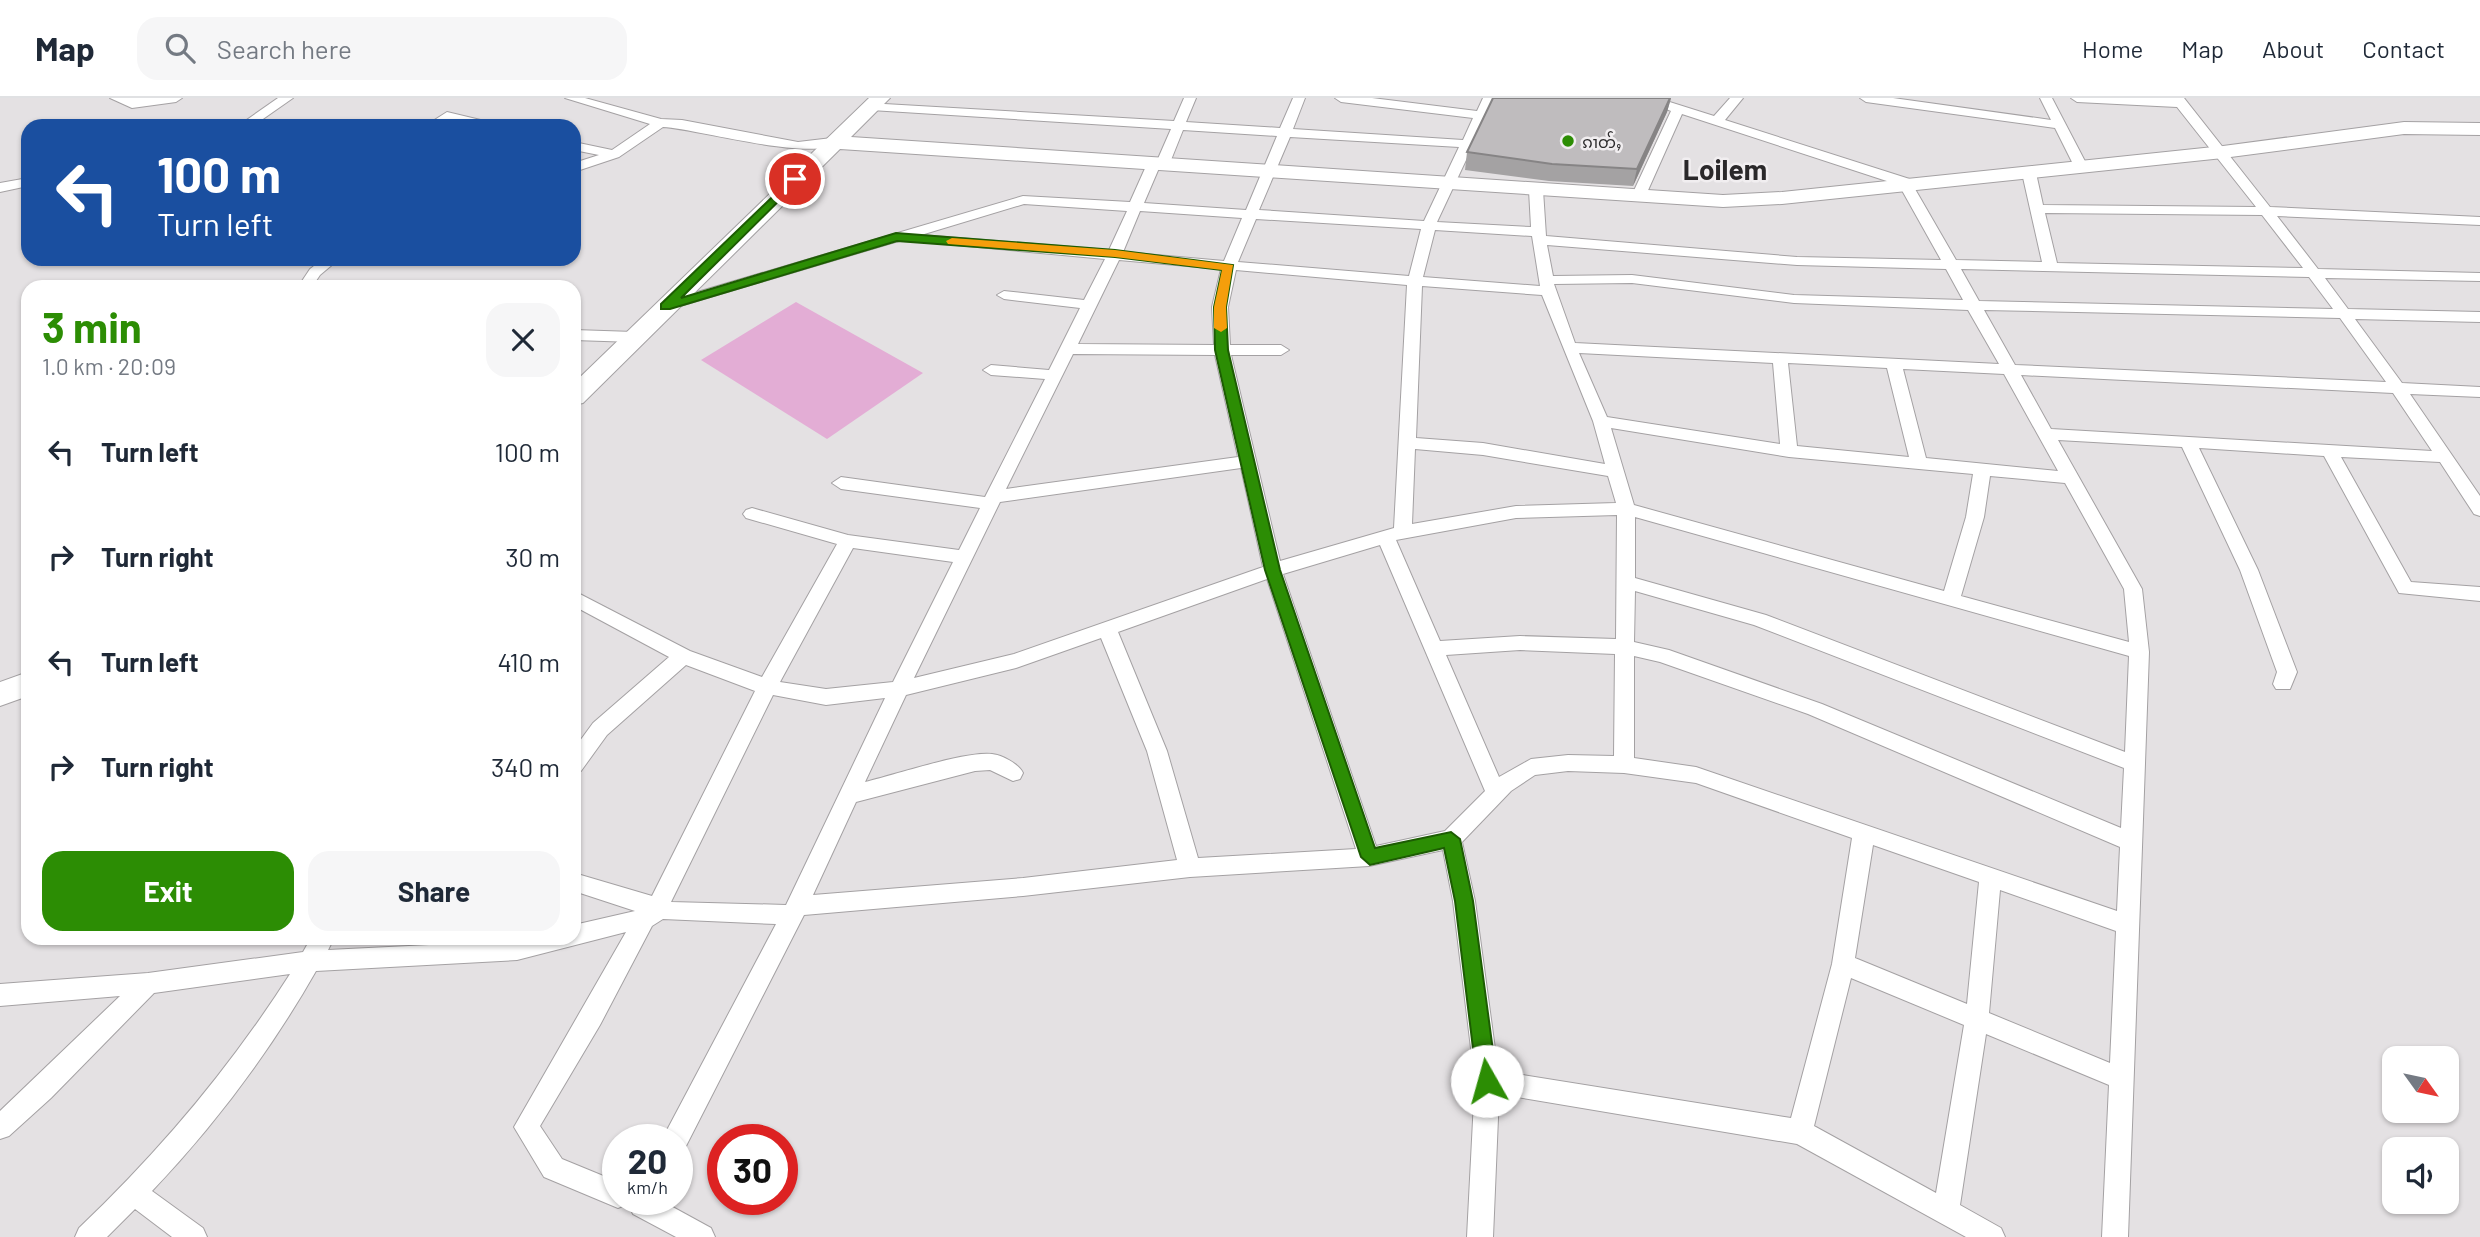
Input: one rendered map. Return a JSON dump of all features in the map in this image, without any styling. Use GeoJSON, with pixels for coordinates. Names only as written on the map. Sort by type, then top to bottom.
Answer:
{"type":"FeatureCollection","features":[{"type":"Feature","properties":{"kind":"highway"},"geometry":{"type":"LineString","coordinates":[[581,390],[832,142],[876,102]]}},
{"type":"Feature","properties":{"kind":"highway"},"geometry":{"type":"LineString","coordinates":[[832,142],[1723,201],[1782,198],[2029,173],[2223,152],[2404,128],[2480,129]]}},
{"type":"Feature","properties":{"kind":"highway"},"geometry":{"type":"LineString","coordinates":[[0,694],[21,686]]}},
{"type":"Feature","properties":{"kind":"street"},"geometry":{"type":"LineString","coordinates":[[116,98],[132,104],[176,98]]}},
{"type":"Feature","properties":{"kind":"street"},"geometry":{"type":"LineString","coordinates":[[255,119],[287,98]]}},
{"type":"Feature","properties":{"kind":"street"},"geometry":{"type":"LineString","coordinates":[[572,98],[660,123],[682,124],[798,146],[832,142]]}},
{"type":"Feature","properties":{"kind":"street"},"geometry":{"type":"LineString","coordinates":[[684,1124],[795,911],[899,689],[1190,98]]}},
{"type":"Feature","properties":{"kind":"street"},"geometry":{"type":"LineString","coordinates":[[1299,98],[1271,172],[1229,267],[1220,307],[1222,350],[1273,570],[1370,857]]}},
{"type":"Feature","properties":{"kind":"street"},"geometry":{"type":"LineString","coordinates":[[1341,98],[1481,115]]}},
{"type":"Feature","properties":{"kind":"street"},"geometry":{"type":"LineString","coordinates":[[1489,98],[1429,224],[1415,282],[1407,443],[1395,534],[1436,648],[1496,793]]}},
{"type":"Feature","properties":{"kind":"street"},"geometry":{"type":"LineString","coordinates":[[1644,98],[1910,185],[1950,265],[2133,589],[2139,652],[2115,1237]]}},
{"type":"Feature","properties":{"kind":"street"},"geometry":{"type":"LineString","coordinates":[[1717,121],[1737,98]]}},
{"type":"Feature","properties":{"kind":"street"},"geometry":{"type":"LineString","coordinates":[[1866,98],[2058,125]]}},
{"type":"Feature","properties":{"kind":"street"},"geometry":{"type":"LineString","coordinates":[[2046,98],[2081,167]]}},
{"type":"Feature","properties":{"kind":"street"},"geometry":{"type":"LineString","coordinates":[[2077,98],[2179,100],[2223,152],[2315,273],[2480,510]]}},
{"type":"Feature","properties":{"kind":"street"},"geometry":{"type":"LineString","coordinates":[[876,102],[1467,144]]}},
{"type":"Feature","properties":{"kind":"street"},"geometry":{"type":"LineString","coordinates":[[1638,197],[1678,108]]}},
{"type":"Feature","properties":{"kind":"street"},"geometry":{"type":"LineString","coordinates":[[442,119],[447,116],[459,119]]}},
{"type":"Feature","properties":{"kind":"street"},"geometry":{"type":"LineString","coordinates":[[581,166],[614,154],[660,123]]}},
{"type":"Feature","properties":{"kind":"street"},"geometry":{"type":"LineString","coordinates":[[581,147],[614,154]]}},
{"type":"Feature","properties":{"kind":"street"},"geometry":{"type":"LineString","coordinates":[[2029,173],[2050,266]]}},
{"type":"Feature","properties":{"kind":"street"},"geometry":{"type":"LineString","coordinates":[[0,188],[21,182]]}},
{"type":"Feature","properties":{"kind":"street"},"geometry":{"type":"LineString","coordinates":[[1536,190],[1538,236],[1547,285],[1569,348],[1601,421],[1626,509],[1625,765]]}},
{"type":"Feature","properties":{"kind":"street"},"geometry":{"type":"LineString","coordinates":[[665,306],[1023,200],[1429,224],[1797,261],[2480,277]]}},
{"type":"Feature","properties":{"kind":"street"},"geometry":{"type":"LineString","coordinates":[[2038,209],[2267,211],[2480,221]]}},
{"type":"Feature","properties":{"kind":"street"},"geometry":{"type":"LineString","coordinates":[[896,237],[1115,253],[1229,267],[1415,282],[1547,285],[1632,279],[1794,299],[2480,317]]}},
{"type":"Feature","properties":{"kind":"street"},"geometry":{"type":"LineString","coordinates":[[310,280],[323,266]]}},
{"type":"Feature","properties":{"kind":"street"},"geometry":{"type":"LineString","coordinates":[[1004,295],[1089,305]]}},
{"type":"Feature","properties":{"kind":"street"},"geometry":{"type":"LineString","coordinates":[[581,335],[634,337]]}},
{"type":"Feature","properties":{"kind":"street"},"geometry":{"type":"LineString","coordinates":[[1569,348],[2480,392]]}},
{"type":"Feature","properties":{"kind":"street"},"geometry":{"type":"LineString","coordinates":[[1067,349],[1281,350]]}},
{"type":"Feature","properties":{"kind":"street"},"geometry":{"type":"LineString","coordinates":[[1780,358],[1789,451]]}},
{"type":"Feature","properties":{"kind":"street"},"geometry":{"type":"LineString","coordinates":[[1894,363],[1919,465]]}},
{"type":"Feature","properties":{"kind":"street"},"geometry":{"type":"LineString","coordinates":[[991,370],[1054,375]]}},
{"type":"Feature","properties":{"kind":"street"},"geometry":{"type":"LineString","coordinates":[[1601,421],[1789,451],[2071,478]]}},
{"type":"Feature","properties":{"kind":"street"},"geometry":{"type":"LineString","coordinates":[[2046,434],[2445,457]]}},
{"type":"Feature","properties":{"kind":"street"},"geometry":{"type":"LineString","coordinates":[[2188,442],[2249,570],[2287,672],[2283,684]]}},
{"type":"Feature","properties":{"kind":"street"},"geometry":{"type":"LineString","coordinates":[[1407,443],[1483,449],[1616,472]]}},
{"type":"Feature","properties":{"kind":"street"},"geometry":{"type":"LineString","coordinates":[[2329,450],[2405,588],[2480,594]]}},
{"type":"Feature","properties":{"kind":"street"},"geometry":{"type":"LineString","coordinates":[[841,483],[993,500],[1247,461]]}},
{"type":"Feature","properties":{"kind":"street"},"geometry":{"type":"LineString","coordinates":[[1950,601],[1975,517],[1982,471]]}},
{"type":"Feature","properties":{"kind":"street"},"geometry":{"type":"LineString","coordinates":[[581,602],[682,656],[767,687],[826,697],[899,689],[1016,661],[1273,570],[1395,534],[1516,512],[1626,509],[2139,652]]}},
{"type":"Feature","properties":{"kind":"street"},"geometry":{"type":"LineString","coordinates":[[752,514],[848,541],[966,556]]}},
{"type":"Feature","properties":{"kind":"street"},"geometry":{"type":"LineString","coordinates":[[602,1188],[553,1168],[526,1127],[657,913],[767,687],[848,541]]}},
{"type":"Feature","properties":{"kind":"street"},"geometry":{"type":"LineString","coordinates":[[1627,582],[1759,620],[2135,764]]}},
{"type":"Feature","properties":{"kind":"street"},"geometry":{"type":"LineString","coordinates":[[1107,629],[1157,751],[1190,868]]}},
{"type":"Feature","properties":{"kind":"street"},"geometry":{"type":"LineString","coordinates":[[1436,648],[1520,643],[1625,648],[1662,655],[1748,683],[2132,842]]}},
{"type":"Feature","properties":{"kind":"street"},"geometry":{"type":"LineString","coordinates":[[581,755],[600,729],[682,656]]}},
{"type":"Feature","properties":{"kind":"street"},"geometry":{"type":"LineString","coordinates":[[849,795],[975,763],[993,761],[1013,773]]}},
{"type":"Feature","properties":{"kind":"street"},"geometry":{"type":"LineString","coordinates":[[581,933],[657,913],[795,911],[1190,868],[1370,857],[1451,839],[1496,793],[1531,767],[1568,763],[1625,765],[1696,775],[2128,925]]}},
{"type":"Feature","properties":{"kind":"street"},"geometry":{"type":"LineString","coordinates":[[1800,1132],[1843,964],[1864,832]]}},
{"type":"Feature","properties":{"kind":"street"},"geometry":{"type":"LineString","coordinates":[[1451,839],[1464,901],[1487,1081],[1480,1237]]}},
{"type":"Feature","properties":{"kind":"street"},"geometry":{"type":"LineString","coordinates":[[1946,1211],[1977,1019],[1990,877]]}},
{"type":"Feature","properties":{"kind":"street"},"geometry":{"type":"LineString","coordinates":[[581,886],[657,913]]}},
{"type":"Feature","properties":{"kind":"street"},"geometry":{"type":"LineString","coordinates":[[88,1237],[135,1194],[236,1075],[319,945]]}},
{"type":"Feature","properties":{"kind":"street"},"geometry":{"type":"LineString","coordinates":[[0,995],[148,983],[310,961],[517,950],[537,945]]}},
{"type":"Feature","properties":{"kind":"street"},"geometry":{"type":"LineString","coordinates":[[1843,964],[2122,1079]]}},
{"type":"Feature","properties":{"kind":"street"},"geometry":{"type":"LineString","coordinates":[[0,1127],[42,1090],[148,983]]}},
{"type":"Feature","properties":{"kind":"street"},"geometry":{"type":"LineString","coordinates":[[1487,1081],[1800,1132],[1992,1237]]}},
{"type":"Feature","properties":{"kind":"street"},"geometry":{"type":"LineString","coordinates":[[135,1194],[194,1237]]}},
{"type":"Feature","properties":{"kind":"street"},"geometry":{"type":"LineString","coordinates":[[663,1215],[702,1237]]}},
{"type":"Feature","properties":{"kind":"shaded area"},"geometry":{"type":"Polygon","coordinates":[[[796,302],[923,373],[827,439],[701,360],[796,302]]]}},
{"type":"Feature","properties":{"kind":"building","name":"ၵၢတ်ႇ"},"geometry":{"type":"Polygon","coordinates":[[[1493,98],[1670,98],[1637,169],[1552,164],[1467,152],[1493,98]]]}},
{"type":"Feature","properties":{"kind":"slow traffic"},"geometry":{"type":"LineString","coordinates":[[952,241],[1115,253],[1229,267],[1220,307],[1221,328]]}},
{"type":"Feature","properties":{"kind":"place","name":"ၵၢတ်ႇ"},"geometry":{"type":"Point","coordinates":[1568,141]}},
{"type":"Feature","properties":{"kind":"district","name":"Loilem"},"geometry":{"type":"Point","coordinates":[1725,169]}},
{"type":"Feature","properties":{"kind":"route"},"geometry":{"type":"LineString","coordinates":[[795,179],[665,306],[896,237],[1115,253],[1229,267],[1220,307],[1222,350],[1273,570],[1370,857],[1443,843],[1451,839],[1464,901],[1487,1081]]}}]}
